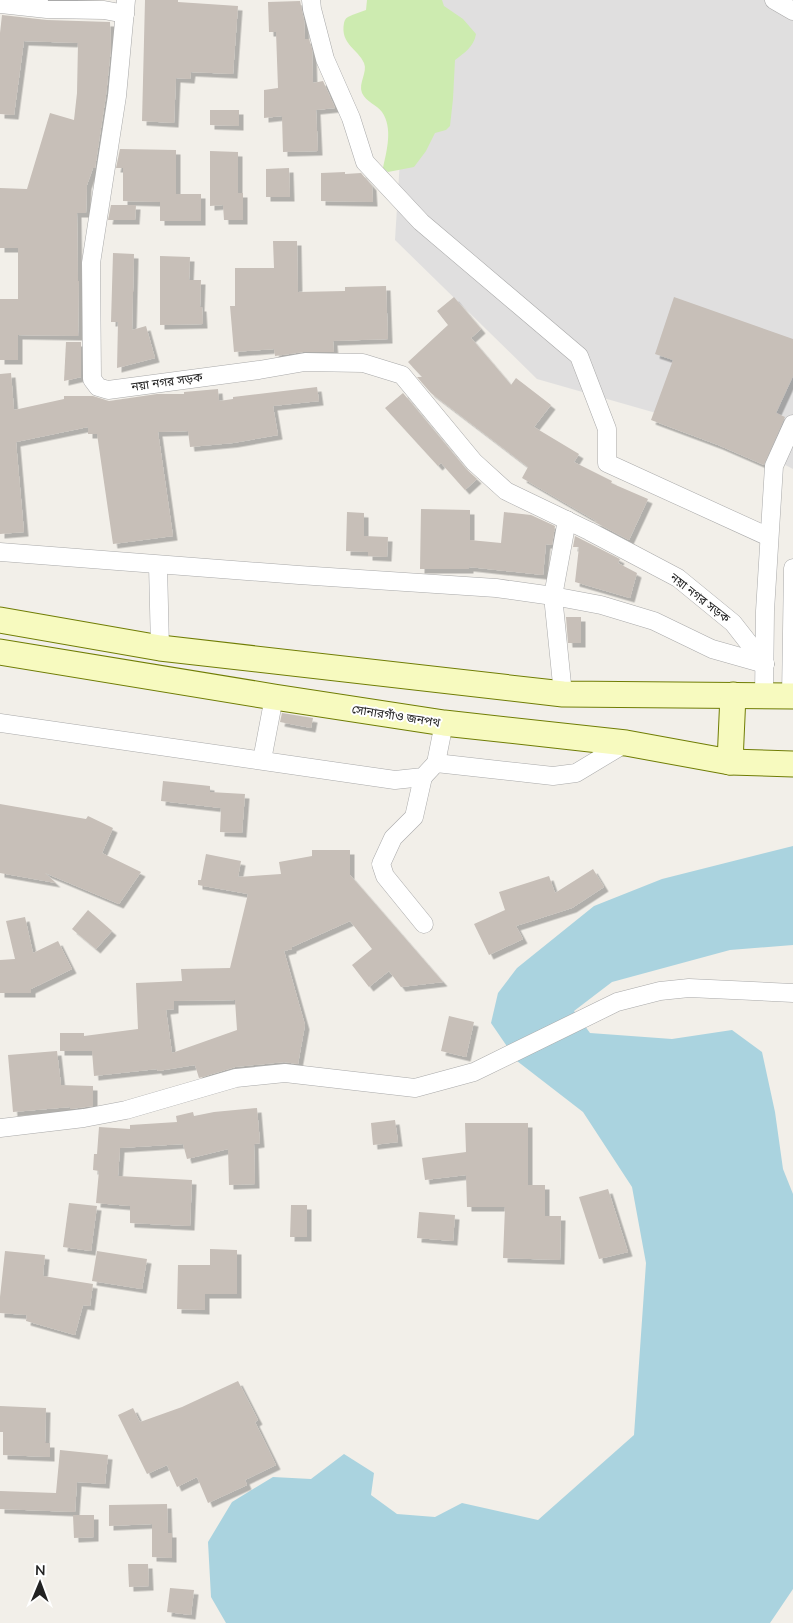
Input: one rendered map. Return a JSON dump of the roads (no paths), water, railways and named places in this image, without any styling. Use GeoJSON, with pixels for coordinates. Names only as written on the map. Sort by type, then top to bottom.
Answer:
{"type":"FeatureCollection","features":[{"type":"Feature","properties":{"kind":"main road"},"geometry":{"type":"LineString","coordinates":[[0,620],[160,648],[563,694],[792,696]]}},
{"type":"Feature","properties":{"kind":"main road","name":"সোনারগাঁও জনপথ"},"geometry":{"type":"LineString","coordinates":[[0,652],[444,723],[626,743],[730,762],[793,764]]}},
{"type":"Feature","properties":{"kind":"main road"},"geometry":{"type":"LineString","coordinates":[[730,762],[733,695]]}},
{"type":"Feature","properties":{"kind":"street"},"geometry":{"type":"LineString","coordinates":[[311,0],[326,59],[351,118],[365,162],[422,222],[579,356],[607,429],[607,463],[769,537]]}},
{"type":"Feature","properties":{"kind":"street"},"geometry":{"type":"LineString","coordinates":[[774,0],[793,11]]}},
{"type":"Feature","properties":{"kind":"street"},"geometry":{"type":"LineString","coordinates":[[0,4],[47,9],[104,10],[125,7]]}},
{"type":"Feature","properties":{"kind":"street","name":"নয়া নগর সড়ক"},"geometry":{"type":"LineString","coordinates":[[125,7],[117,96],[91,263],[92,379],[98,387],[108,390],[305,362],[364,363],[402,375],[474,462],[506,491],[567,520],[678,578],[733,624],[765,664]]}},
{"type":"Feature","properties":{"kind":"street"},"geometry":{"type":"LineString","coordinates":[[764,696],[764,611],[774,466],[793,424]]}},
{"type":"Feature","properties":{"kind":"street"},"geometry":{"type":"LineString","coordinates":[[563,694],[554,596],[567,520]]}},
{"type":"Feature","properties":{"kind":"street"},"geometry":{"type":"LineString","coordinates":[[0,552],[158,565],[496,588],[554,596],[600,605],[654,621],[712,649],[765,664]]}},
{"type":"Feature","properties":{"kind":"street"},"geometry":{"type":"LineString","coordinates":[[158,565],[160,648]]}},
{"type":"Feature","properties":{"kind":"street"},"geometry":{"type":"LineString","coordinates":[[792,696],[793,568]]}},
{"type":"Feature","properties":{"kind":"street"},"geometry":{"type":"LineString","coordinates":[[262,760],[274,697]]}},
{"type":"Feature","properties":{"kind":"street"},"geometry":{"type":"LineString","coordinates":[[0,723],[395,780],[423,778]]}},
{"type":"Feature","properties":{"kind":"street"},"geometry":{"type":"LineString","coordinates":[[424,924],[385,876],[380,864],[393,838],[414,817],[423,778],[436,763],[444,723]]}},
{"type":"Feature","properties":{"kind":"street"},"geometry":{"type":"LineString","coordinates":[[436,763],[552,776],[576,773],[626,743]]}},
{"type":"Feature","properties":{"kind":"street"},"geometry":{"type":"LineString","coordinates":[[0,1128],[84,1118],[126,1110],[236,1078],[285,1073],[415,1088],[474,1072],[617,1002],[660,992],[689,988],[793,993]]}},
{"type":"Feature","properties":{"kind":"water"},"geometry":{"type":"Polygon","coordinates":[[[793,846],[793,945],[730,950],[612,982],[574,1011],[590,1033],[672,1039],[732,1030],[762,1052],[775,1112],[783,1169],[793,1194],[793,1589],[770,1623],[226,1623],[211,1597],[208,1542],[232,1502],[273,1477],[311,1479],[344,1454],[374,1473],[371,1495],[397,1514],[435,1517],[462,1503],[538,1520],[634,1435],[646,1263],[632,1187],[583,1112],[517,1061],[491,1023],[498,993],[517,968],[594,906],[662,879],[793,846]]]}}]}
